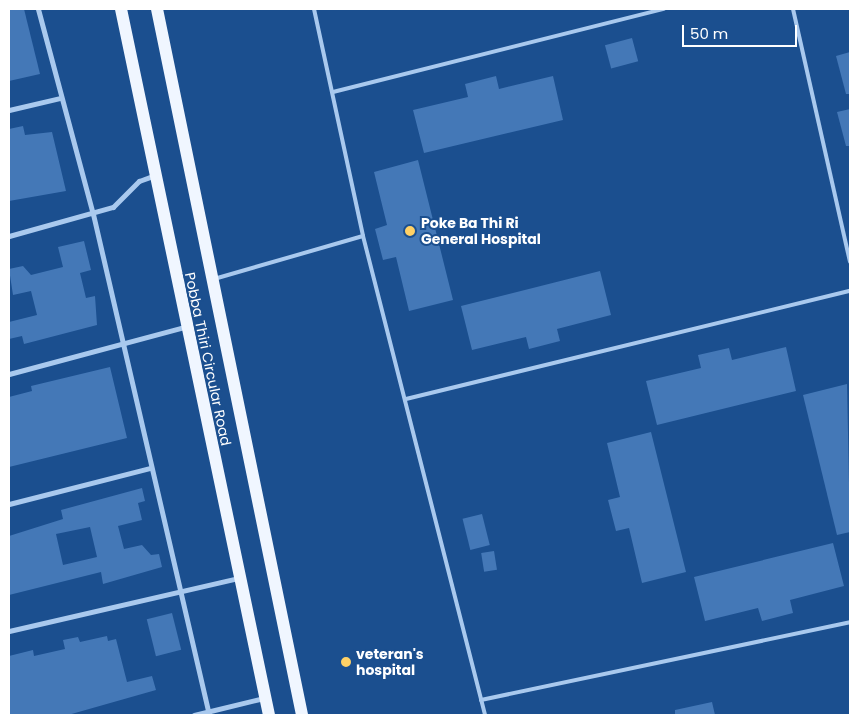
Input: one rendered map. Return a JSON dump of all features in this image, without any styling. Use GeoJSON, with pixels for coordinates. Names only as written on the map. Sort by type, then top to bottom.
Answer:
{"type":"FeatureCollection","features":[{"type":"Feature","properties":{"kind":"main road","name":"Pobba Thiri Circular Road"},"geometry":{"type":"LineString","coordinates":[[121,9],[153,176],[269,715]]}},
{"type":"Feature","properties":{"kind":"main road","name":"Pobba Thiri Circular Road"},"geometry":{"type":"LineString","coordinates":[[156,9],[302,715]]}},
{"type":"Feature","properties":{"kind":"street"},"geometry":{"type":"LineString","coordinates":[[38,9],[60,98],[93,214],[178,592],[209,714]]}},
{"type":"Feature","properties":{"kind":"street"},"geometry":{"type":"LineString","coordinates":[[9,110],[60,98]]}},
{"type":"Feature","properties":{"kind":"street"},"geometry":{"type":"LineString","coordinates":[[9,236],[113,207],[139,181],[153,176]]}},
{"type":"Feature","properties":{"kind":"street"},"geometry":{"type":"LineString","coordinates":[[9,374],[185,328]]}},
{"type":"Feature","properties":{"kind":"street"},"geometry":{"type":"LineString","coordinates":[[9,504],[150,468]]}},
{"type":"Feature","properties":{"kind":"street"},"geometry":{"type":"LineString","coordinates":[[9,631],[240,578]]}},
{"type":"Feature","properties":{"kind":"street"},"geometry":{"type":"LineString","coordinates":[[194,715],[209,714],[265,698]]}},
{"type":"Feature","properties":{"kind":"lane"},"geometry":{"type":"LineString","coordinates":[[314,9],[364,236],[485,715]]}},
{"type":"Feature","properties":{"kind":"lane"},"geometry":{"type":"LineString","coordinates":[[333,92],[664,9]]}},
{"type":"Feature","properties":{"kind":"lane"},"geometry":{"type":"LineString","coordinates":[[793,9],[850,262]]}},
{"type":"Feature","properties":{"kind":"lane"},"geometry":{"type":"LineString","coordinates":[[211,280],[364,236]]}},
{"type":"Feature","properties":{"kind":"lane"},"geometry":{"type":"LineString","coordinates":[[406,399],[850,291]]}},
{"type":"Feature","properties":{"kind":"lane"},"geometry":{"type":"LineString","coordinates":[[481,700],[850,622]]}},
{"type":"Feature","properties":{"kind":"building"},"geometry":{"type":"Polygon","coordinates":[[[9,9],[24,9],[40,74],[9,81],[9,9]]]}},
{"type":"Feature","properties":{"kind":"building"},"geometry":{"type":"Polygon","coordinates":[[[632,38],[638,61],[611,68],[605,45],[632,38]]]}},
{"type":"Feature","properties":{"kind":"building"},"geometry":{"type":"Polygon","coordinates":[[[850,52],[850,94],[846,94],[836,56],[850,52]]]}},
{"type":"Feature","properties":{"kind":"building"},"geometry":{"type":"Polygon","coordinates":[[[496,76],[499,89],[553,76],[563,120],[424,153],[413,110],[468,97],[465,84],[496,76]]]}},
{"type":"Feature","properties":{"kind":"building"},"geometry":{"type":"Polygon","coordinates":[[[850,109],[850,146],[846,146],[837,112],[850,109]]]}},
{"type":"Feature","properties":{"kind":"building"},"geometry":{"type":"Polygon","coordinates":[[[23,126],[25,135],[52,132],[66,191],[9,201],[9,129],[23,126]]]}},
{"type":"Feature","properties":{"kind":"building"},"geometry":{"type":"Polygon","coordinates":[[[418,160],[453,300],[409,311],[396,257],[383,260],[375,229],[387,225],[374,172],[418,160]]]}},
{"type":"Feature","properties":{"kind":"building"},"geometry":{"type":"Polygon","coordinates":[[[84,241],[91,270],[80,273],[86,298],[95,296],[97,325],[24,344],[22,336],[9,339],[9,322],[37,315],[31,291],[13,295],[9,269],[23,266],[31,275],[63,267],[58,247],[84,241]]]}},
{"type":"Feature","properties":{"kind":"building"},"geometry":{"type":"Polygon","coordinates":[[[600,271],[611,315],[557,329],[560,341],[529,349],[526,337],[472,350],[461,306],[600,271]]]}},
{"type":"Feature","properties":{"kind":"building"},"geometry":{"type":"Polygon","coordinates":[[[786,347],[796,391],[657,425],[646,381],[701,368],[698,355],[729,348],[732,360],[786,347]]]}},
{"type":"Feature","properties":{"kind":"building"},"geometry":{"type":"Polygon","coordinates":[[[110,367],[127,438],[9,467],[9,397],[32,391],[31,386],[110,367]]]}},
{"type":"Feature","properties":{"kind":"building"},"geometry":{"type":"Polygon","coordinates":[[[847,384],[850,532],[837,535],[803,395],[847,384]]]}},
{"type":"Feature","properties":{"kind":"building"},"geometry":{"type":"Polygon","coordinates":[[[651,432],[686,572],[642,583],[629,528],[616,531],[608,500],[620,497],[607,443],[651,432]]]}},
{"type":"Feature","properties":{"kind":"building"},"geometry":{"type":"Polygon","coordinates":[[[142,488],[145,501],[138,503],[142,520],[118,526],[124,549],[142,545],[151,555],[159,554],[162,567],[103,584],[101,572],[9,595],[9,536],[63,519],[61,510],[142,488]],[[90,527],[56,534],[63,565],[97,557],[90,527]]]}},
{"type":"Feature","properties":{"kind":"building"},"geometry":{"type":"Polygon","coordinates":[[[482,514],[490,545],[470,550],[463,519],[482,514]]]}},
{"type":"Feature","properties":{"kind":"building"},"geometry":{"type":"Polygon","coordinates":[[[833,543],[844,586],[790,600],[793,613],[762,621],[758,608],[705,621],[694,577],[833,543]]]}},
{"type":"Feature","properties":{"kind":"building"},"geometry":{"type":"Polygon","coordinates":[[[494,551],[497,570],[484,572],[481,553],[494,551]]]}},
{"type":"Feature","properties":{"kind":"building"},"geometry":{"type":"Polygon","coordinates":[[[172,613],[181,650],[156,656],[147,619],[172,613]]]}},
{"type":"Feature","properties":{"kind":"building"},"geometry":{"type":"Polygon","coordinates":[[[107,636],[108,641],[116,639],[127,682],[152,676],[156,690],[68,715],[9,715],[9,656],[33,650],[34,656],[65,649],[63,640],[78,637],[80,642],[107,636]]]}},
{"type":"Feature","properties":{"kind":"building"},"geometry":{"type":"Polygon","coordinates":[[[712,702],[715,715],[675,715],[675,710],[712,702]]]}},
{"type":"Feature","properties":{"kind":"place","name":"Poke Ba Thi Ri General Hospital"},"geometry":{"type":"Point","coordinates":[410,231]}},
{"type":"Feature","properties":{"kind":"place","name":"veteran's hospital"},"geometry":{"type":"Point","coordinates":[346,662]}}]}
